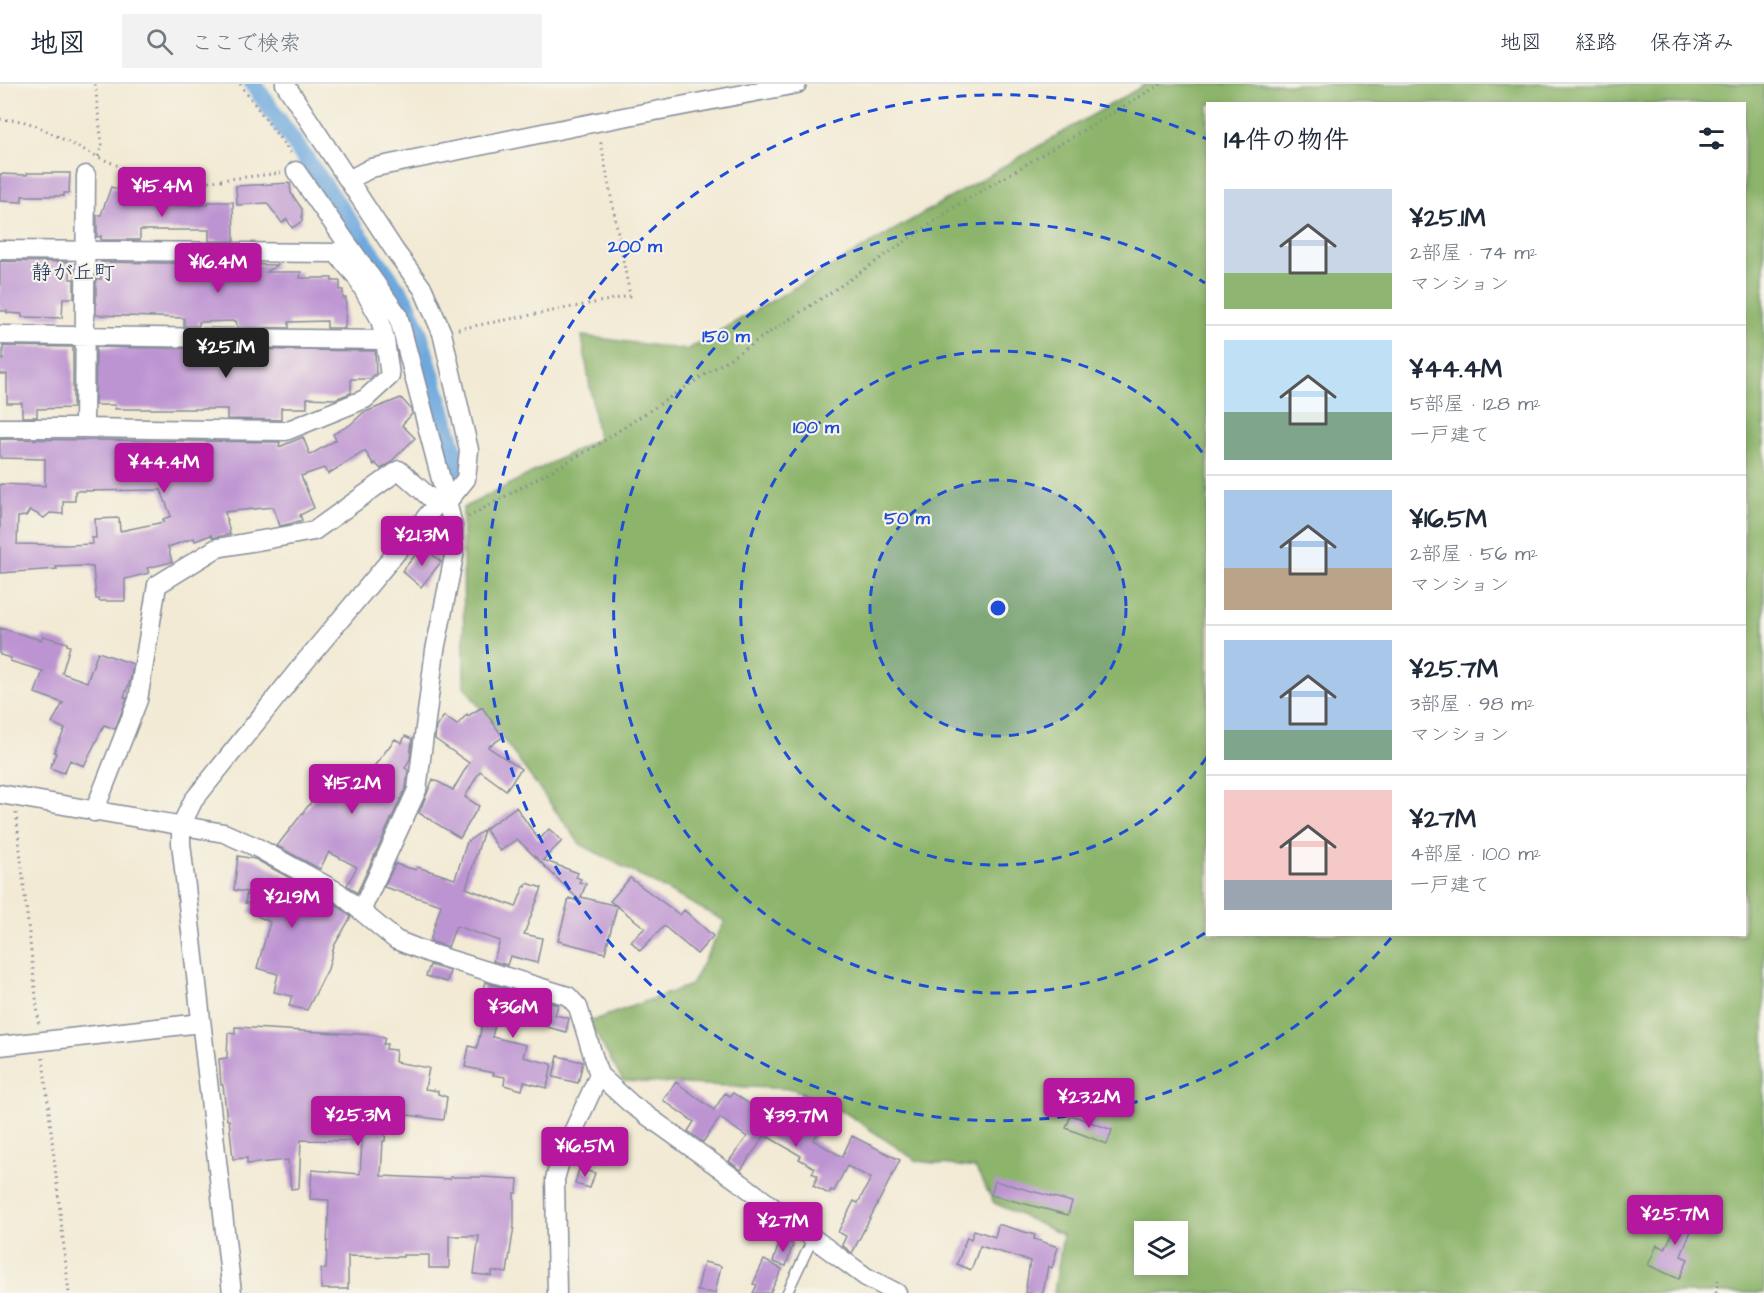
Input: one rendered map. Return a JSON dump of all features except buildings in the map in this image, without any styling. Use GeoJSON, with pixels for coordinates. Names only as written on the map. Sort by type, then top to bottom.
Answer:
{"type":"FeatureCollection","features":[{"type":"Feature","properties":{"kind":"street"},"geometry":{"type":"LineString","coordinates":[[232,1293],[181,843],[181,826],[193,801],[298,669],[442,502],[466,479],[469,450],[442,333],[423,289],[395,251],[285,84]]}},
{"type":"Feature","properties":{"kind":"street"},"geometry":{"type":"LineString","coordinates":[[349,180],[372,168],[797,84]]}},
{"type":"Feature","properties":{"kind":"street"},"geometry":{"type":"LineString","coordinates":[[0,428],[286,431],[365,399],[390,375],[380,319],[296,171]]}},
{"type":"Feature","properties":{"kind":"street"},"geometry":{"type":"LineString","coordinates":[[84,428],[86,175]]}},
{"type":"Feature","properties":{"kind":"street"},"geometry":{"type":"LineString","coordinates":[[0,250],[342,249]]}},
{"type":"Feature","properties":{"kind":"street"},"geometry":{"type":"LineString","coordinates":[[342,249],[398,315],[442,502],[453,525],[454,556],[435,650],[417,790],[362,911]]}},
{"type":"Feature","properties":{"kind":"street"},"geometry":{"type":"LineString","coordinates":[[0,335],[385,340]]}},
{"type":"Feature","properties":{"kind":"street"},"geometry":{"type":"LineString","coordinates":[[94,812],[138,700],[157,585],[217,548],[314,531],[399,470],[442,502]]}},
{"type":"Feature","properties":{"kind":"street"},"geometry":{"type":"LineString","coordinates":[[0,794],[224,833],[338,892],[396,940],[568,996],[578,1007],[599,1075],[631,1104],[866,1277],[897,1293]]}},
{"type":"Feature","properties":{"kind":"street"},"geometry":{"type":"LineString","coordinates":[[0,1046],[201,1023]]}},
{"type":"Feature","properties":{"kind":"street"},"geometry":{"type":"LineString","coordinates":[[557,1293],[555,1179],[561,1158],[599,1075]]}},
{"type":"Feature","properties":{"kind":"lane"},"geometry":{"type":"LineString","coordinates":[[787,1293],[813,1238]]}},
{"type":"Feature","properties":{"kind":"path"},"geometry":{"type":"LineString","coordinates":[[95,84],[102,145],[98,157]]}},
{"type":"Feature","properties":{"kind":"path"},"geometry":{"type":"LineString","coordinates":[[0,118],[35,125],[98,157],[149,179],[172,183],[194,183],[296,171],[298,163],[240,84]]}},
{"type":"Feature","properties":{"kind":"path"},"geometry":{"type":"LineString","coordinates":[[453,525],[594,447],[833,291],[961,203],[1161,84]]}},
{"type":"Feature","properties":{"kind":"path"},"geometry":{"type":"LineString","coordinates":[[442,333],[630,296],[597,122]]}},
{"type":"Feature","properties":{"kind":"path"},"geometry":{"type":"LineString","coordinates":[[1716,1293],[1718,1280]]}},
{"type":"Feature","properties":{"kind":"green space"},"geometry":{"type":"Polygon","coordinates":[[[1146,84],[1764,84],[1764,1293],[1054,1293],[1063,1235],[994,1203],[975,1168],[917,1161],[847,1114],[793,1089],[623,1081],[589,1022],[691,985],[725,921],[580,844],[464,686],[463,508],[598,439],[582,336],[687,350],[1146,84]]]}},
{"type":"Feature","properties":{"kind":"waterway"},"geometry":{"type":"LineString","coordinates":[[253,84],[406,302],[417,327],[459,468]]}},
{"type":"Feature","properties":{"kind":"district","name":"静が丘町"},"geometry":{"type":"Point","coordinates":[73,272]}}]}
